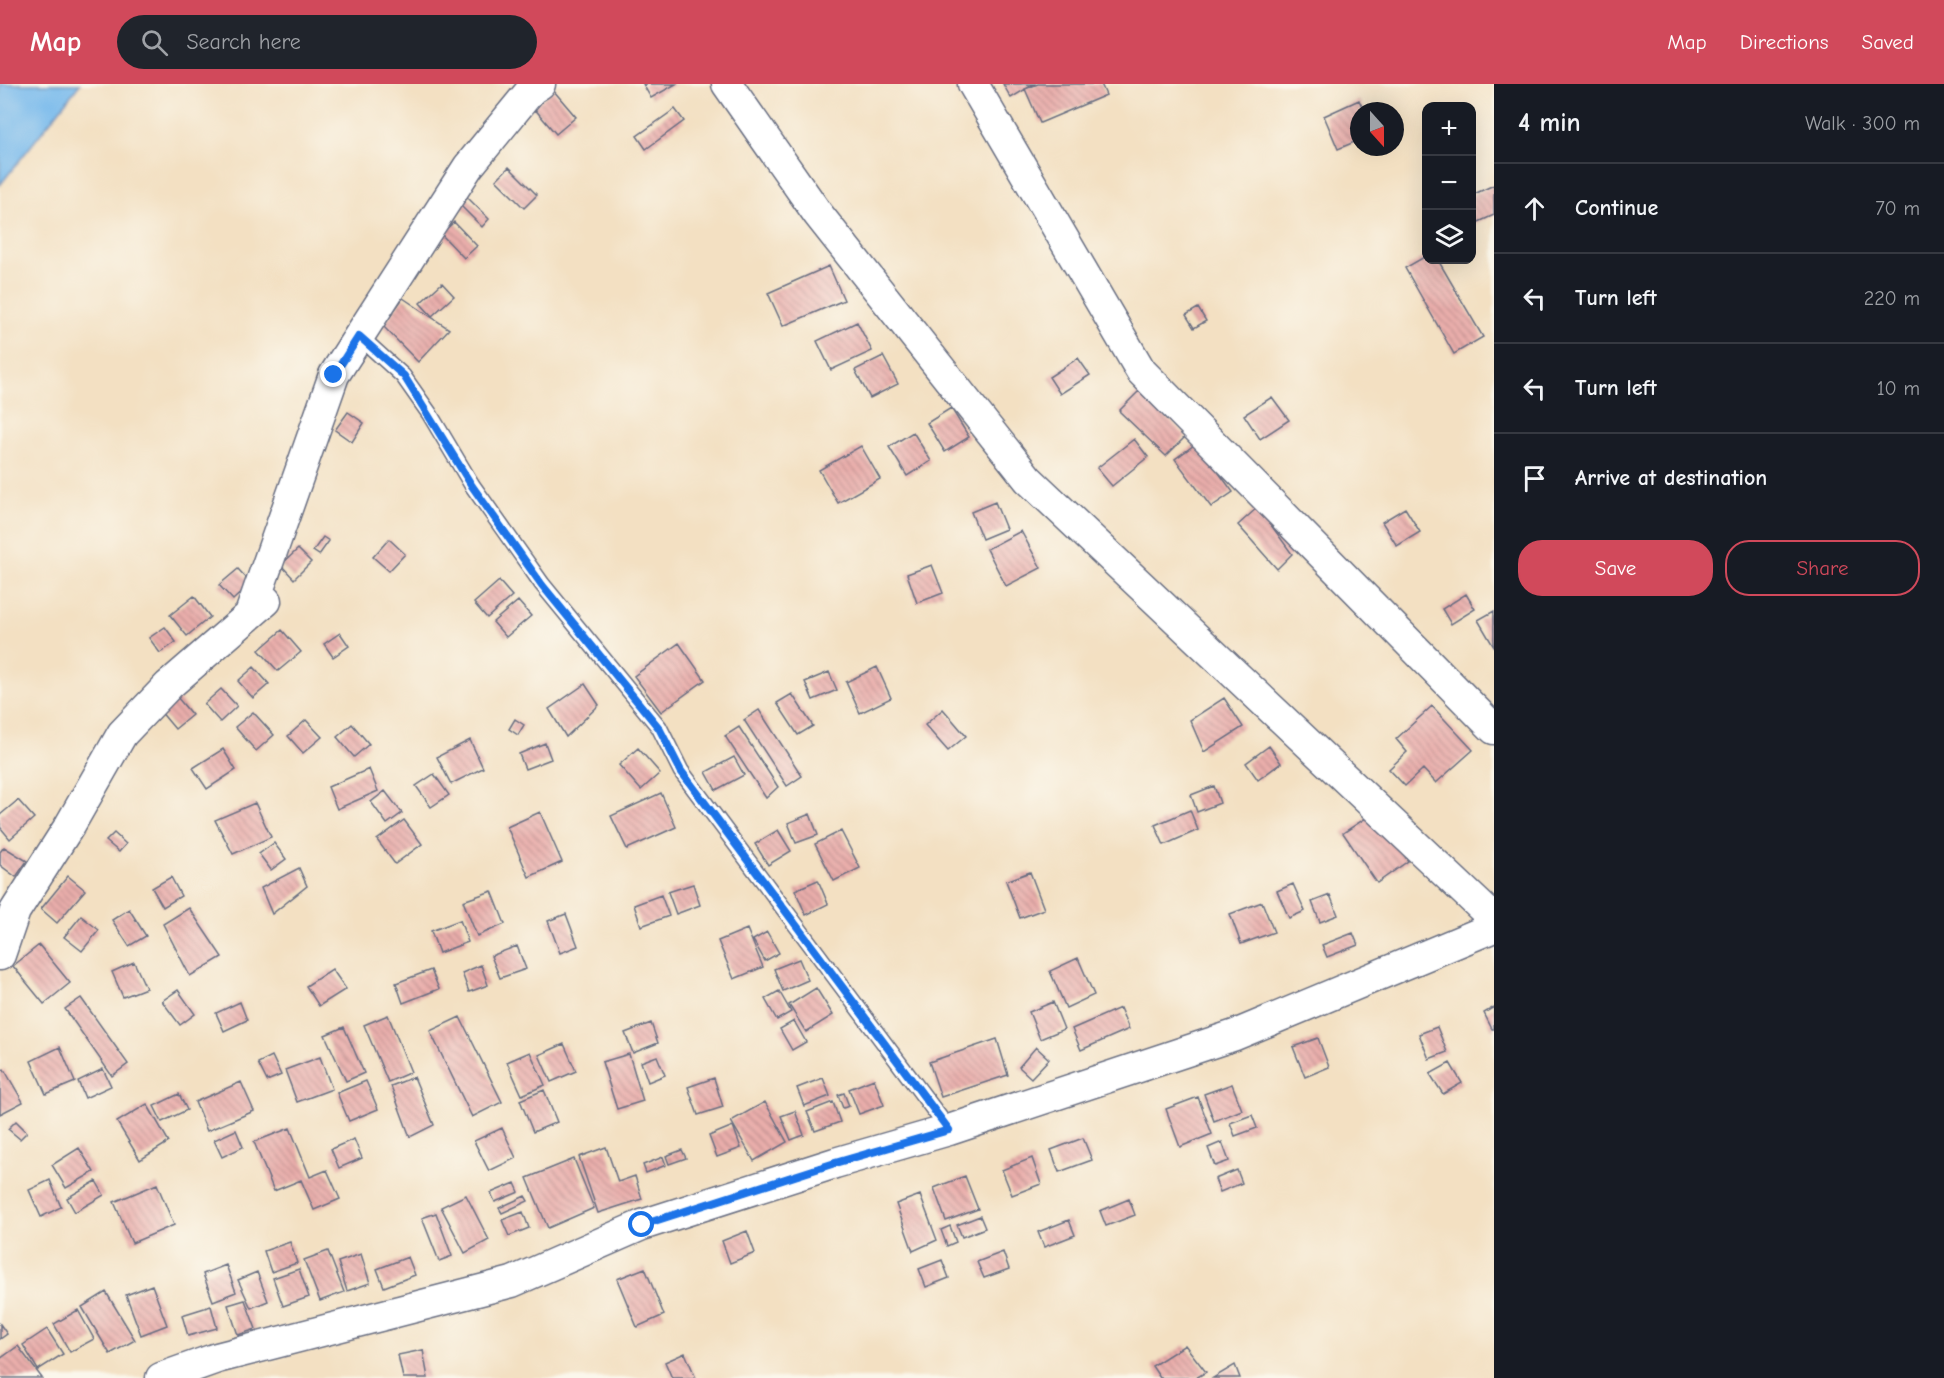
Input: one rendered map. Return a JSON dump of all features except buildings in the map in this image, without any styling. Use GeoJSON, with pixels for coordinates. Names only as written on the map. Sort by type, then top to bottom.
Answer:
{"type":"FeatureCollection","features":[{"type":"Feature","properties":{"kind":"street"},"geometry":{"type":"LineString","coordinates":[[0,955],[15,911],[70,825],[123,734],[169,685],[260,606],[334,375],[468,167],[532,89],[540,84]]}},
{"type":"Feature","properties":{"kind":"street"},"geometry":{"type":"LineString","coordinates":[[727,84],[818,214],[1028,479],[1494,919]]}},
{"type":"Feature","properties":{"kind":"street"},"geometry":{"type":"LineString","coordinates":[[973,84],[1141,371],[1494,729]]}},
{"type":"Feature","properties":{"kind":"street"},"geometry":{"type":"LineString","coordinates":[[161,1378],[217,1358],[512,1282],[642,1225],[835,1163],[949,1130],[1235,1035],[1494,927]]}},
{"type":"Feature","properties":{"kind":"lane"},"geometry":{"type":"LineString","coordinates":[[359,336],[404,376],[472,486],[542,585],[659,728],[681,771],[949,1130]]}},
{"type":"Feature","properties":{"kind":"water"},"geometry":{"type":"Polygon","coordinates":[[[0,84],[80,84],[0,185],[0,84]]]}},
{"type":"Feature","properties":{"kind":"route"},"geometry":{"type":"LineString","coordinates":[[334,375],[359,336],[404,376],[429,413],[472,486],[542,585],[659,728],[681,771],[949,1130],[835,1163],[642,1225]]}}]}
